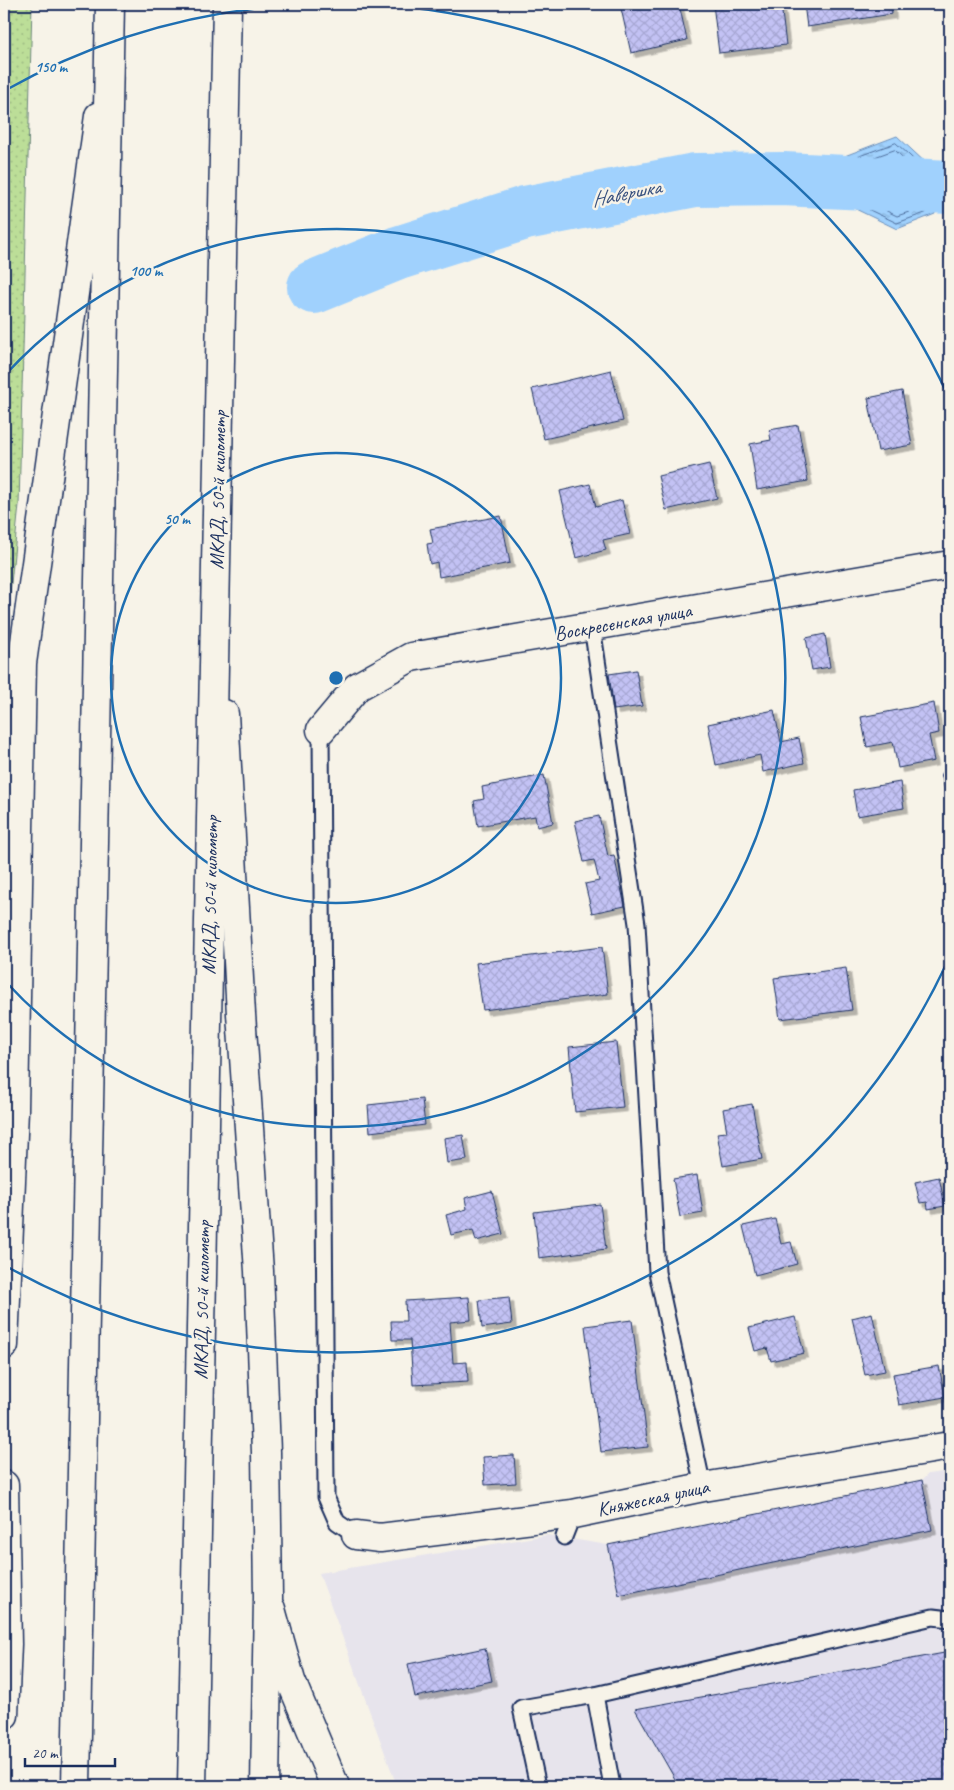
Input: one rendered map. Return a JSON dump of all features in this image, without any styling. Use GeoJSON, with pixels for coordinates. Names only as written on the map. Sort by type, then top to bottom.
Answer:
{"type":"FeatureCollection","features":[{"type":"Feature","properties":{"kind":"main road"},"geometry":{"type":"LineString","coordinates":[[76,1786],[110,4]]}},
{"type":"Feature","properties":{"kind":"main road","name":"МКАД, 50-й километр"},"geometry":{"type":"LineString","coordinates":[[192,1786],[227,4]]}},
{"type":"Feature","properties":{"kind":"main road"},"geometry":{"type":"LineString","coordinates":[[4,1345],[14,1110],[22,663],[109,41]]}},
{"type":"Feature","properties":{"kind":"main road","name":"Воскресенская улица"},"geometry":{"type":"LineString","coordinates":[[321,730],[357,687],[411,657],[950,565]]}},
{"type":"Feature","properties":{"kind":"main road"},"geometry":{"type":"LineString","coordinates":[[216,576],[240,1004],[259,1271],[266,1452],[268,1597],[265,1786]]}},
{"type":"Feature","properties":{"kind":"main road","name":"Княжеская улица"},"geometry":{"type":"LineString","coordinates":[[356,1536],[380,1538],[569,1526],[703,1487],[950,1446]]}},
{"type":"Feature","properties":{"kind":"main road"},"geometry":{"type":"LineString","coordinates":[[4,1485],[7,1644],[4,1715]]}},
{"type":"Feature","properties":{"kind":"main road"},"geometry":{"type":"LineString","coordinates":[[268,1597],[291,1682],[335,1786]]}},
{"type":"Feature","properties":{"kind":"lane"},"geometry":{"type":"LineString","coordinates":[[592,627],[638,924],[657,1272],[703,1487]]}},
{"type":"Feature","properties":{"kind":"lane"},"geometry":{"type":"LineString","coordinates":[[321,730],[326,1497],[338,1522],[356,1536]]}},
{"type":"Feature","properties":{"kind":"lane"},"geometry":{"type":"LineString","coordinates":[[538,1786],[521,1708],[595,1695],[932,1617],[950,1619]]}},
{"type":"Feature","properties":{"kind":"lane"},"geometry":{"type":"LineString","coordinates":[[595,1695],[612,1786]]}},
{"type":"Feature","properties":{"kind":"shaded area"},"geometry":{"type":"Polygon","coordinates":[[[950,1471],[950,1786],[397,1786],[319,1573],[547,1535],[608,1545],[922,1480],[928,1474],[950,1471]]]}},
{"type":"Feature","properties":{"kind":"green space"},"geometry":{"type":"Polygon","coordinates":[[[4,4],[32,4],[19,505],[4,652],[4,4]]]}},
{"type":"Feature","properties":{"kind":"water"},"geometry":{"type":"Polygon","coordinates":[[[897,136],[928,165],[935,214],[897,229],[812,188],[834,160],[897,136]]]}},
{"type":"Feature","properties":{"kind":"building"},"geometry":{"type":"Polygon","coordinates":[[[620,4],[679,4],[687,40],[631,53],[620,4]]]}},
{"type":"Feature","properties":{"kind":"building"},"geometry":{"type":"Polygon","coordinates":[[[713,4],[781,4],[786,45],[719,53],[713,4]]]}},
{"type":"Feature","properties":{"kind":"building"},"geometry":{"type":"Polygon","coordinates":[[[804,4],[891,4],[892,14],[807,27],[804,4]]]}},
{"type":"Feature","properties":{"kind":"building"},"geometry":{"type":"Polygon","coordinates":[[[611,370],[623,421],[544,439],[532,389],[611,370]]]}},
{"type":"Feature","properties":{"kind":"building"},"geometry":{"type":"Polygon","coordinates":[[[902,391],[912,445],[878,451],[868,398],[902,391]]]}},
{"type":"Feature","properties":{"kind":"building"},"geometry":{"type":"Polygon","coordinates":[[[798,425],[808,481],[757,490],[750,444],[771,440],[769,430],[798,425]]]}},
{"type":"Feature","properties":{"kind":"building"},"geometry":{"type":"Polygon","coordinates":[[[709,464],[717,498],[666,510],[658,476],[709,464]]]}},
{"type":"Feature","properties":{"kind":"building"},"geometry":{"type":"Polygon","coordinates":[[[590,484],[596,507],[622,500],[630,534],[603,540],[606,550],[576,558],[560,491],[590,484]]]}},
{"type":"Feature","properties":{"kind":"building"},"geometry":{"type":"Polygon","coordinates":[[[501,516],[510,563],[439,577],[437,562],[430,564],[427,544],[433,543],[430,529],[501,516]]]}},
{"type":"Feature","properties":{"kind":"building"},"geometry":{"type":"Polygon","coordinates":[[[825,634],[830,667],[812,670],[806,638],[825,634]]]}},
{"type":"Feature","properties":{"kind":"building"},"geometry":{"type":"Polygon","coordinates":[[[636,670],[642,706],[614,710],[609,674],[636,670]]]}},
{"type":"Feature","properties":{"kind":"building"},"geometry":{"type":"Polygon","coordinates":[[[934,703],[939,733],[929,735],[934,761],[898,768],[893,742],[867,747],[861,717],[934,703]]]}},
{"type":"Feature","properties":{"kind":"building"},"geometry":{"type":"Polygon","coordinates":[[[774,710],[781,742],[799,738],[804,763],[763,772],[760,755],[716,765],[708,724],[774,710]]]}},
{"type":"Feature","properties":{"kind":"building"},"geometry":{"type":"Polygon","coordinates":[[[950,771],[950,809],[949,809],[941,773],[950,771]]]}},
{"type":"Feature","properties":{"kind":"building"},"geometry":{"type":"Polygon","coordinates":[[[544,775],[553,823],[537,827],[535,816],[478,826],[474,801],[484,799],[482,787],[544,775]]]}},
{"type":"Feature","properties":{"kind":"building"},"geometry":{"type":"Polygon","coordinates":[[[900,782],[904,808],[857,816],[853,790],[900,782]]]}},
{"type":"Feature","properties":{"kind":"building"},"geometry":{"type":"Polygon","coordinates":[[[599,816],[608,856],[614,855],[625,906],[592,913],[585,884],[599,881],[594,860],[584,862],[575,821],[599,816]]]}},
{"type":"Feature","properties":{"kind":"building"},"geometry":{"type":"Polygon","coordinates":[[[602,947],[608,994],[483,1010],[476,963],[602,947]]]}},
{"type":"Feature","properties":{"kind":"building"},"geometry":{"type":"Polygon","coordinates":[[[846,968],[852,1010],[780,1019],[774,978],[846,968]]]}},
{"type":"Feature","properties":{"kind":"building"},"geometry":{"type":"Polygon","coordinates":[[[616,1042],[623,1107],[575,1112],[569,1047],[616,1042]]]}},
{"type":"Feature","properties":{"kind":"building"},"geometry":{"type":"Polygon","coordinates":[[[422,1099],[425,1125],[370,1132],[368,1105],[422,1099]]]}},
{"type":"Feature","properties":{"kind":"building"},"geometry":{"type":"Polygon","coordinates":[[[752,1104],[762,1159],[723,1166],[717,1133],[727,1132],[723,1109],[752,1104]]]}},
{"type":"Feature","properties":{"kind":"building"},"geometry":{"type":"Polygon","coordinates":[[[463,1135],[467,1160],[447,1163],[444,1138],[463,1135]]]}},
{"type":"Feature","properties":{"kind":"building"},"geometry":{"type":"Polygon","coordinates":[[[697,1175],[703,1213],[680,1217],[673,1179],[697,1175]]]}},
{"type":"Feature","properties":{"kind":"building"},"geometry":{"type":"Polygon","coordinates":[[[939,1177],[945,1206],[928,1209],[927,1202],[920,1203],[915,1182],[939,1177]]]}},
{"type":"Feature","properties":{"kind":"building"},"geometry":{"type":"Polygon","coordinates":[[[492,1191],[503,1234],[476,1241],[473,1230],[451,1235],[446,1215],[467,1209],[465,1198],[492,1191]]]}},
{"type":"Feature","properties":{"kind":"building"},"geometry":{"type":"Polygon","coordinates":[[[600,1204],[606,1249],[539,1258],[534,1212],[600,1204]]]}},
{"type":"Feature","properties":{"kind":"building"},"geometry":{"type":"Polygon","coordinates":[[[775,1219],[781,1244],[791,1242],[797,1264],[755,1275],[743,1226],[775,1219]]]}},
{"type":"Feature","properties":{"kind":"building"},"geometry":{"type":"Polygon","coordinates":[[[469,1297],[471,1320],[450,1322],[453,1363],[467,1362],[468,1382],[413,1385],[410,1340],[392,1340],[391,1321],[406,1321],[405,1301],[469,1297]]]}},
{"type":"Feature","properties":{"kind":"building"},"geometry":{"type":"Polygon","coordinates":[[[509,1297],[512,1324],[482,1328],[479,1300],[509,1297]]]}},
{"type":"Feature","properties":{"kind":"building"},"geometry":{"type":"Polygon","coordinates":[[[872,1313],[885,1371],[865,1375],[852,1318],[872,1313]]]}},
{"type":"Feature","properties":{"kind":"building"},"geometry":{"type":"Polygon","coordinates":[[[795,1317],[804,1353],[771,1361],[767,1348],[755,1351],[749,1328],[795,1317]]]}},
{"type":"Feature","properties":{"kind":"building"},"geometry":{"type":"Polygon","coordinates":[[[632,1320],[648,1447],[601,1452],[585,1326],[632,1320]]]}},
{"type":"Feature","properties":{"kind":"building"},"geometry":{"type":"Polygon","coordinates":[[[939,1366],[945,1397],[899,1405],[893,1374],[939,1366]]]}},
{"type":"Feature","properties":{"kind":"building"},"geometry":{"type":"Polygon","coordinates":[[[514,1455],[516,1483],[485,1485],[483,1457],[514,1455]]]}},
{"type":"Feature","properties":{"kind":"building"},"geometry":{"type":"Polygon","coordinates":[[[922,1480],[932,1530],[619,1595],[608,1545],[922,1480]]]}},
{"type":"Feature","properties":{"kind":"building"},"geometry":{"type":"Polygon","coordinates":[[[485,1648],[492,1681],[415,1697],[408,1664],[485,1648]]]}},
{"type":"Feature","properties":{"kind":"building"},"geometry":{"type":"Polygon","coordinates":[[[950,1652],[950,1786],[679,1786],[635,1709],[950,1652]]]}},
{"type":"Feature","properties":{"kind":"waterway","name":"Навершка"},"geometry":{"type":"LineString","coordinates":[[314,287],[398,253],[525,213],[695,180],[783,179],[950,187]]}}]}
